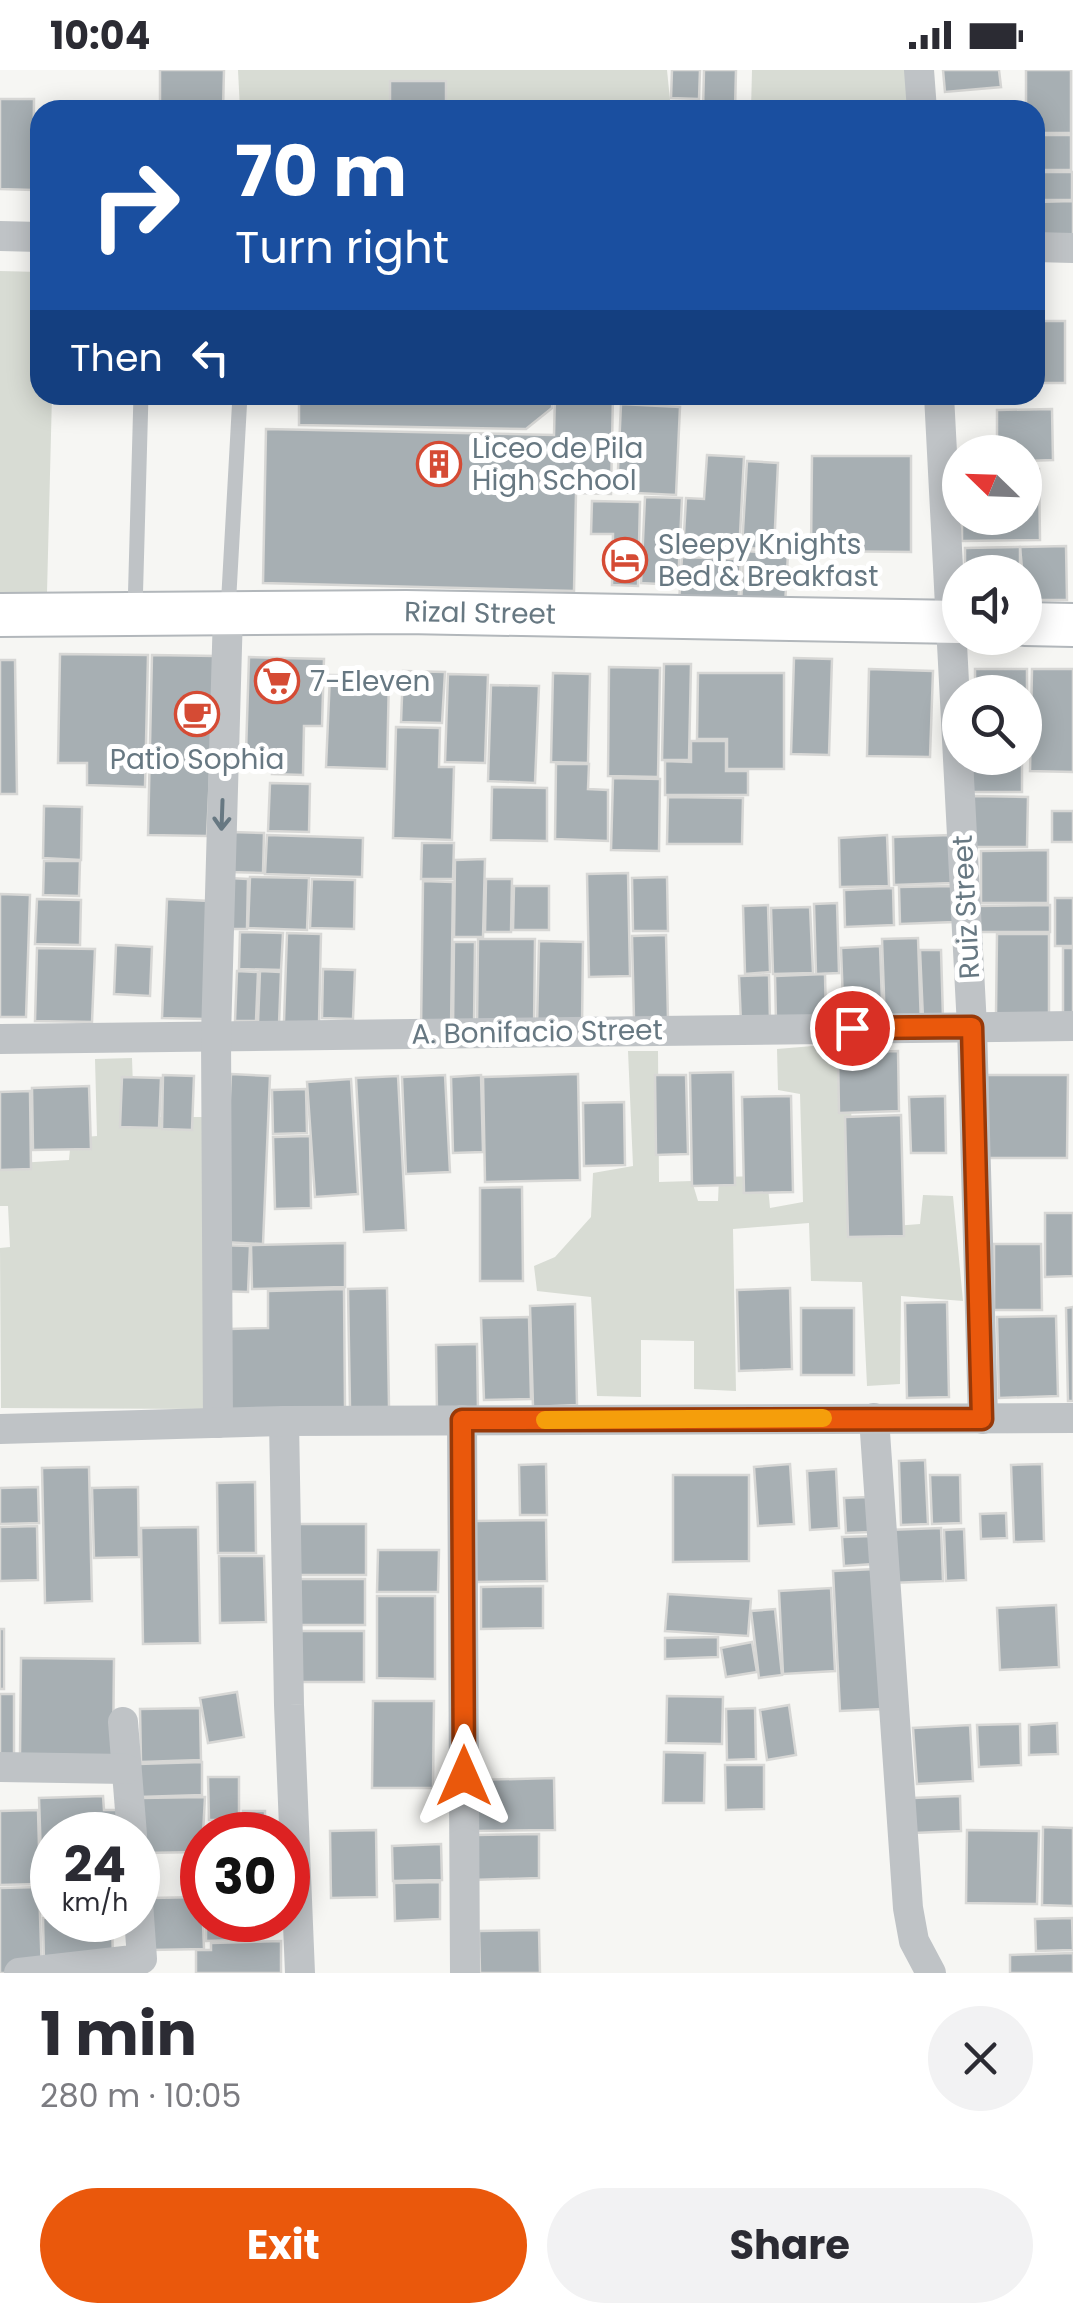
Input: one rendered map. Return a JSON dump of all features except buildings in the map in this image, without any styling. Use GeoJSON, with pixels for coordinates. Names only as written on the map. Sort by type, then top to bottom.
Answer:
{"type":"FeatureCollection","features":[{"type":"Feature","properties":{"kind":"main road","name":"Rizal Street"},"geometry":{"type":"LineString","coordinates":[[0,615],[228,612],[942,622]]}},
{"type":"Feature","properties":{"kind":"main road"},"geometry":{"type":"LineString","coordinates":[[1042,624],[1073,625]]}},
{"type":"Feature","properties":{"kind":"street"},"geometry":{"type":"LineString","coordinates":[[919,70],[921,100]]}},
{"type":"Feature","properties":{"kind":"street"},"geometry":{"type":"LineString","coordinates":[[0,236],[30,237]]}},
{"type":"Feature","properties":{"kind":"street"},"geometry":{"type":"LineString","coordinates":[[1045,247],[1073,248]]}},
{"type":"Feature","properties":{"kind":"street","name":"Ruiz Street"},"geometry":{"type":"LineString","coordinates":[[940,405],[951,555]]}},
{"type":"Feature","properties":{"kind":"street"},"geometry":{"type":"LineString","coordinates":[[218,1423],[216,1036],[228,612]]}},
{"type":"Feature","properties":{"kind":"street","name":"Ruiz Street"},"geometry":{"type":"LineString","coordinates":[[957,655],[982,1419]]}},
{"type":"Feature","properties":{"kind":"street","name":"A. Bonifacio Street"},"geometry":{"type":"LineString","coordinates":[[0,1039],[1073,1026]]}},
{"type":"Feature","properties":{"kind":"street"},"geometry":{"type":"LineString","coordinates":[[874,1418],[908,1908],[914,1942],[931,1973]]}},
{"type":"Feature","properties":{"kind":"street"},"geometry":{"type":"LineString","coordinates":[[0,1429],[284,1421],[1073,1418]]}},
{"type":"Feature","properties":{"kind":"street"},"geometry":{"type":"LineString","coordinates":[[462,1420],[464,1973]]}},
{"type":"Feature","properties":{"kind":"street"},"geometry":{"type":"LineString","coordinates":[[284,1421],[289,1705],[300,1973]]}},
{"type":"Feature","properties":{"kind":"street"},"geometry":{"type":"LineString","coordinates":[[124,1722],[130,1812]]}},
{"type":"Feature","properties":{"kind":"street"},"geometry":{"type":"LineString","coordinates":[[0,1767],[126,1770]]}},
{"type":"Feature","properties":{"kind":"street"},"geometry":{"type":"LineString","coordinates":[[18,1973],[87,1970],[142,1959],[141,1942]]}},
{"type":"Feature","properties":{"kind":"lane"},"geometry":{"type":"LineString","coordinates":[[135,613],[141,405]]}},
{"type":"Feature","properties":{"kind":"lane"},"geometry":{"type":"LineString","coordinates":[[228,612],[239,405]]}},
{"type":"Feature","properties":{"kind":"shaded area"},"geometry":{"type":"Polygon","coordinates":[[[238,70],[667,70],[670,100],[240,100],[238,70]]]}},
{"type":"Feature","properties":{"kind":"shaded area"},"geometry":{"type":"Polygon","coordinates":[[[752,70],[906,70],[908,100],[751,100],[752,70]]]}},
{"type":"Feature","properties":{"kind":"shaded area"},"geometry":{"type":"Polygon","coordinates":[[[0,271],[30,272],[30,405],[52,405],[47,593],[0,592],[0,271]]]}},
{"type":"Feature","properties":{"kind":"shaded area"},"geometry":{"type":"Polygon","coordinates":[[[849,1043],[855,1229],[920,1224],[923,1195],[953,1196],[963,1301],[901,1296],[900,1384],[867,1386],[862,1282],[811,1281],[809,1223],[733,1229],[736,1391],[694,1389],[694,1341],[641,1340],[641,1397],[597,1396],[591,1297],[537,1291],[534,1266],[555,1257],[591,1217],[593,1173],[633,1166],[628,1051],[658,1051],[659,1182],[692,1181],[698,1201],[718,1201],[719,1177],[767,1176],[770,1208],[803,1202],[800,1094],[778,1090],[777,1049],[849,1043]]]}},
{"type":"Feature","properties":{"kind":"shaded area"},"geometry":{"type":"Polygon","coordinates":[[[132,1058],[134,1117],[209,1117],[207,1409],[1,1408],[0,1248],[10,1247],[8,1206],[0,1206],[0,1164],[69,1160],[71,1138],[97,1136],[95,1059],[132,1058]]]}},
{"type":"Feature","properties":{"kind":"slow traffic"},"geometry":{"type":"LineString","coordinates":[[545,1420],[823,1418]]}},
{"type":"Feature","properties":{"kind":"place","name":"Liceo de Pila High School"},"geometry":{"type":"Point","coordinates":[439,464]}},
{"type":"Feature","properties":{"kind":"place","name":"Sleepy Knights Bed & Breakfast"},"geometry":{"type":"Point","coordinates":[625,560]}},
{"type":"Feature","properties":{"kind":"place","name":"7-Eleven"},"geometry":{"type":"Point","coordinates":[277,681]}},
{"type":"Feature","properties":{"kind":"place","name":"Patio Sophia"},"geometry":{"type":"Point","coordinates":[197,714]}},
{"type":"Feature","properties":{"kind":"route"},"geometry":{"type":"LineString","coordinates":[[464,1776],[462,1420],[982,1419],[972,1027],[852,1028]]}}]}
